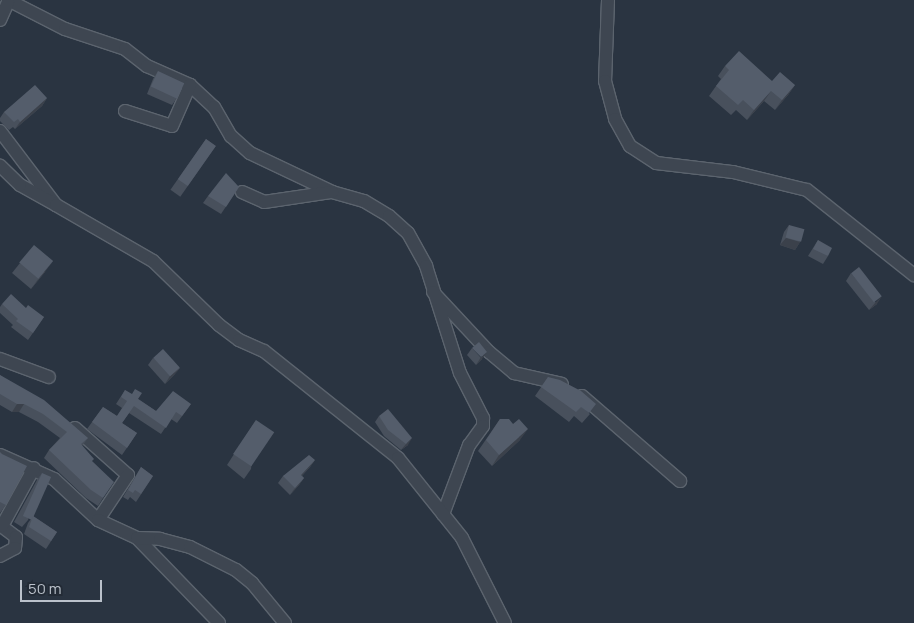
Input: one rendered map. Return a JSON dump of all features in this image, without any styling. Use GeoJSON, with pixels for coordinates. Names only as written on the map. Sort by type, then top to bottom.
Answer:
{"type":"FeatureCollection","features":[{"type":"Feature","properties":{"kind":"street"},"geometry":{"type":"LineString","coordinates":[[608,0],[605,81],[615,119],[630,146],[656,163],[732,172],[807,190],[914,275]]}},
{"type":"Feature","properties":{"kind":"street"},"geometry":{"type":"LineString","coordinates":[[0,20],[8,1],[65,29],[125,48],[147,66],[190,85],[214,107],[231,136],[250,153],[332,192],[364,201],[389,216],[408,233],[426,266],[431,290],[460,374],[474,397],[484,426],[469,445],[443,514]]}},
{"type":"Feature","properties":{"kind":"street"},"geometry":{"type":"LineString","coordinates":[[125,111],[172,126],[190,85]]}},
{"type":"Feature","properties":{"kind":"street"},"geometry":{"type":"LineString","coordinates":[[0,131],[56,205]]}},
{"type":"Feature","properties":{"kind":"street"},"geometry":{"type":"LineString","coordinates":[[0,166],[20,185],[153,261],[219,325],[239,340],[264,351],[398,458],[462,538],[505,623]]}},
{"type":"Feature","properties":{"kind":"street"},"geometry":{"type":"LineString","coordinates":[[242,192],[264,202],[332,192]]}},
{"type":"Feature","properties":{"kind":"street"},"geometry":{"type":"LineString","coordinates":[[431,290],[469,327],[489,352],[514,373],[558,382],[579,394],[680,481]]}},
{"type":"Feature","properties":{"kind":"street"},"geometry":{"type":"LineString","coordinates":[[0,360],[49,378]]}},
{"type":"Feature","properties":{"kind":"street"},"geometry":{"type":"LineString","coordinates":[[66,421],[128,475],[98,520]]}},
{"type":"Feature","properties":{"kind":"street"},"geometry":{"type":"LineString","coordinates":[[0,455],[34,468],[54,479],[98,520],[136,538],[219,623]]}},
{"type":"Feature","properties":{"kind":"street"},"geometry":{"type":"LineString","coordinates":[[0,556],[15,548],[16,537],[1,526],[34,468]]}},
{"type":"Feature","properties":{"kind":"street"},"geometry":{"type":"LineString","coordinates":[[136,538],[160,539],[190,547],[236,570],[252,583],[286,623]]}},
{"type":"Feature","properties":{"kind":"building"},"geometry":{"type":"Polygon","coordinates":[[[739,51],[772,81],[780,72],[795,85],[782,100],[771,91],[754,110],[743,100],[738,105],[716,86],[729,70],[725,66],[739,51]]]}},
{"type":"Feature","properties":{"kind":"building"},"geometry":{"type":"Polygon","coordinates":[[[158,71],[184,83],[177,99],[151,86],[158,71]]]}},
{"type":"Feature","properties":{"kind":"building"},"geometry":{"type":"Polygon","coordinates":[[[35,85],[47,98],[20,122],[18,119],[14,122],[4,112],[35,85]]]}},
{"type":"Feature","properties":{"kind":"building"},"geometry":{"type":"Polygon","coordinates":[[[206,139],[216,146],[188,186],[178,179],[206,139]]]}},
{"type":"Feature","properties":{"kind":"building"},"geometry":{"type":"Polygon","coordinates":[[[226,173],[239,187],[226,207],[208,196],[226,173]]]}},
{"type":"Feature","properties":{"kind":"building"},"geometry":{"type":"Polygon","coordinates":[[[789,225],[804,229],[801,242],[786,238],[789,225]]]}},
{"type":"Feature","properties":{"kind":"building"},"geometry":{"type":"Polygon","coordinates":[[[818,240],[832,248],[828,256],[813,249],[818,240]]]}},
{"type":"Feature","properties":{"kind":"building"},"geometry":{"type":"Polygon","coordinates":[[[34,245],[53,261],[38,279],[19,263],[34,245]]]}},
{"type":"Feature","properties":{"kind":"building"},"geometry":{"type":"Polygon","coordinates":[[[859,267],[882,296],[874,302],[851,273],[859,267]]]}},
{"type":"Feature","properties":{"kind":"building"},"geometry":{"type":"Polygon","coordinates":[[[11,294],[26,308],[28,305],[44,317],[33,333],[16,321],[18,319],[2,304],[11,294]]]}},
{"type":"Feature","properties":{"kind":"building"},"geometry":{"type":"Polygon","coordinates":[[[479,342],[487,352],[481,357],[472,348],[479,342]]]}},
{"type":"Feature","properties":{"kind":"building"},"geometry":{"type":"Polygon","coordinates":[[[163,349],[180,368],[170,376],[153,358],[163,349]]]}},
{"type":"Feature","properties":{"kind":"building"},"geometry":{"type":"Polygon","coordinates":[[[0,375],[44,400],[88,438],[81,444],[94,459],[92,461],[114,482],[103,498],[91,490],[49,450],[67,432],[43,414],[24,404],[17,404],[0,394],[0,375]]]}},
{"type":"Feature","properties":{"kind":"building"},"geometry":{"type":"Polygon","coordinates":[[[548,377],[560,380],[581,391],[596,404],[589,413],[581,407],[576,412],[541,387],[548,377]]]}},
{"type":"Feature","properties":{"kind":"building"},"geometry":{"type":"Polygon","coordinates":[[[135,389],[142,393],[138,399],[156,411],[173,391],[191,404],[182,416],[176,412],[166,428],[134,406],[122,423],[137,433],[127,448],[92,422],[103,407],[117,416],[127,401],[121,397],[125,390],[132,394],[135,389]]]}},
{"type":"Feature","properties":{"kind":"building"},"geometry":{"type":"Polygon","coordinates":[[[388,409],[412,438],[406,444],[388,430],[379,416],[388,409]]]}},
{"type":"Feature","properties":{"kind":"building"},"geometry":{"type":"Polygon","coordinates":[[[500,419],[509,419],[513,424],[519,419],[528,429],[499,455],[486,440],[500,419]]]}},
{"type":"Feature","properties":{"kind":"building"},"geometry":{"type":"Polygon","coordinates":[[[256,420],[274,432],[251,466],[233,454],[256,420]]]}},
{"type":"Feature","properties":{"kind":"building"},"geometry":{"type":"Polygon","coordinates":[[[0,452],[27,466],[6,505],[0,502],[0,452]]]}},
{"type":"Feature","properties":{"kind":"building"},"geometry":{"type":"Polygon","coordinates":[[[309,455],[315,460],[301,475],[304,478],[295,488],[283,476],[309,455]]]}},
{"type":"Feature","properties":{"kind":"building"},"geometry":{"type":"Polygon","coordinates":[[[141,467],[153,476],[141,494],[135,490],[133,493],[128,490],[141,467]]]}},
{"type":"Feature","properties":{"kind":"building"},"geometry":{"type":"Polygon","coordinates":[[[42,473],[51,477],[32,520],[23,516],[42,473]]]}},
{"type":"Feature","properties":{"kind":"building"},"geometry":{"type":"Polygon","coordinates":[[[33,516],[57,532],[51,541],[29,527],[33,516]]]}}]}
